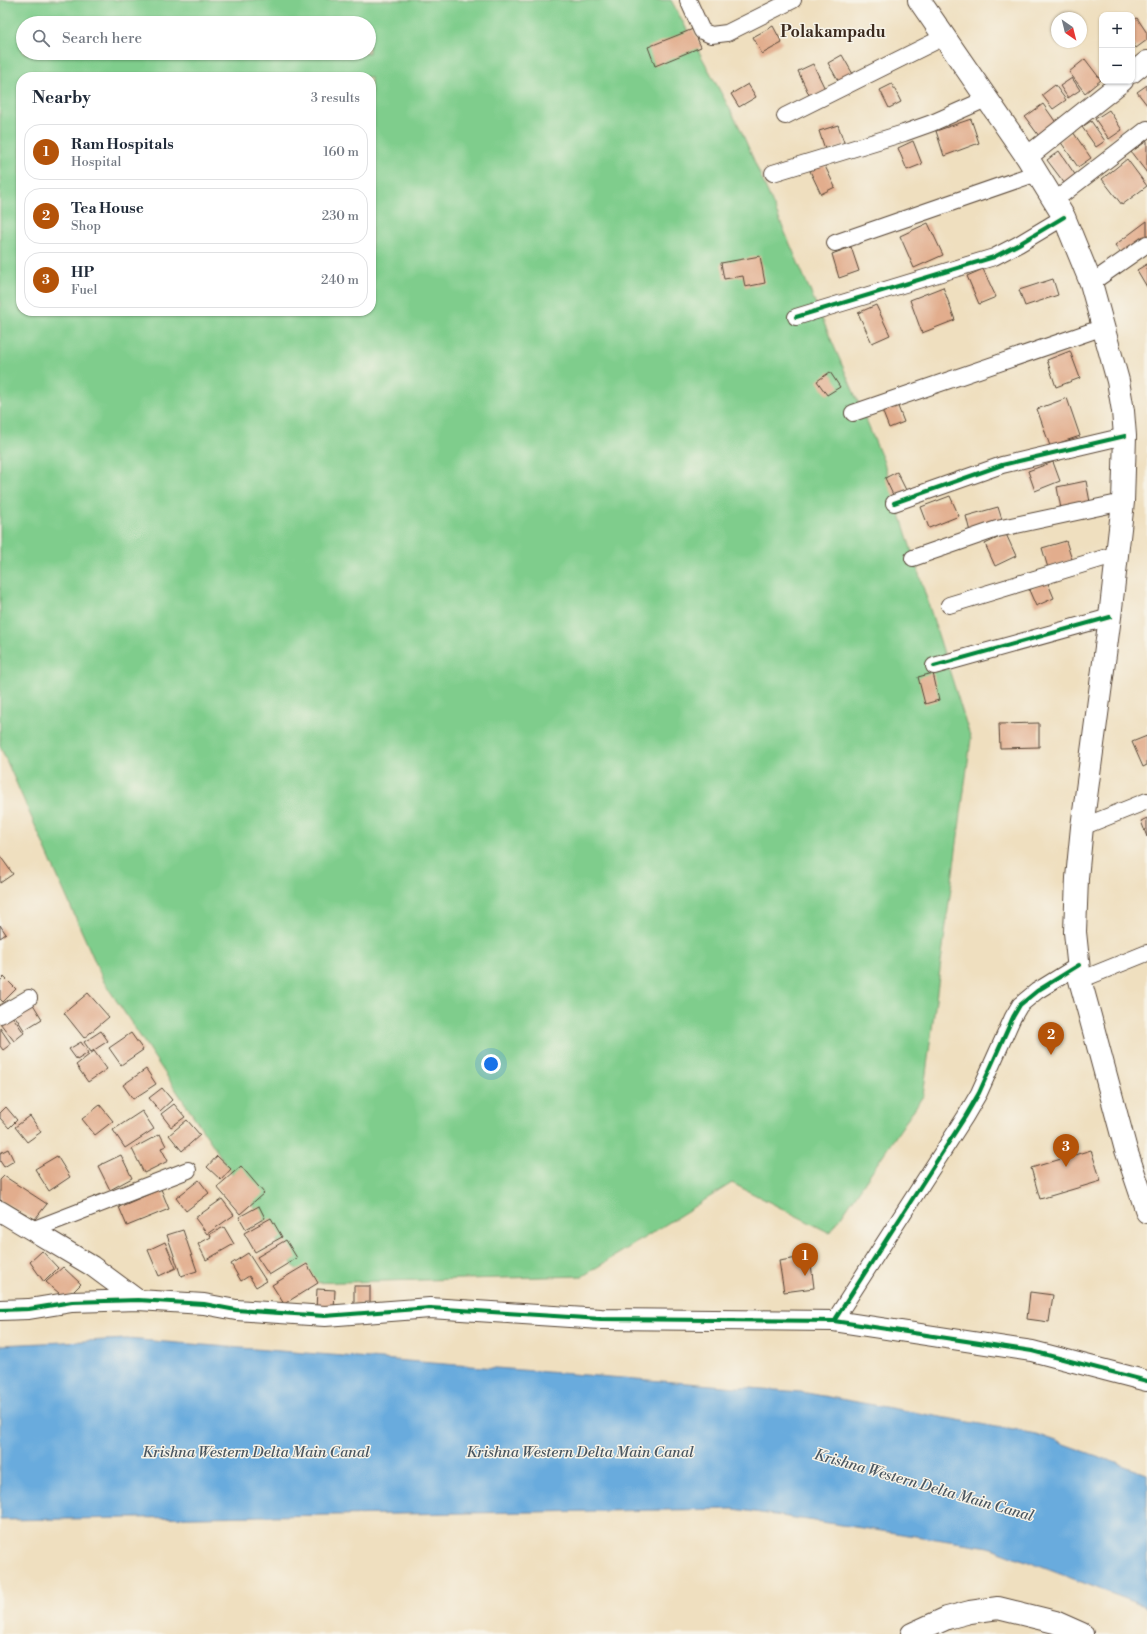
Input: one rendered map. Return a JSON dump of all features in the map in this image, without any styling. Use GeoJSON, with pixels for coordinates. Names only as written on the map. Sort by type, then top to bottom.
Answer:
{"type":"FeatureCollection","features":[{"type":"Feature","properties":{"kind":"main road"},"geometry":{"type":"LineString","coordinates":[[919,0],[1032,165],[1059,209],[1090,283],[1104,327],[1118,381],[1125,436],[1123,502],[1110,617],[1082,827],[1077,878],[1075,932],[1079,973],[1126,1150],[1147,1212]]}},
{"type":"Feature","properties":{"kind":"main road"},"geometry":{"type":"LineString","coordinates":[[912,1634],[947,1618],[970,1612],[998,1608],[1055,1622],[1082,1634]]}},
{"type":"Feature","properties":{"kind":"street"},"geometry":{"type":"LineString","coordinates":[[688,0],[702,31],[711,35],[727,33],[793,0]]}},
{"type":"Feature","properties":{"kind":"street"},"geometry":{"type":"LineString","coordinates":[[785,116],[944,37]]}},
{"type":"Feature","properties":{"kind":"street"},"geometry":{"type":"LineString","coordinates":[[1135,71],[1147,61]]}},
{"type":"Feature","properties":{"kind":"street"},"geometry":{"type":"LineString","coordinates":[[835,243],[1032,165],[1120,84]]}},
{"type":"Feature","properties":{"kind":"street"},"geometry":{"type":"LineString","coordinates":[[773,173],[904,133],[932,123],[986,99]]}},
{"type":"Feature","properties":{"kind":"street"},"geometry":{"type":"LineString","coordinates":[[796,317],[994,257],[1019,244],[1147,129]]}},
{"type":"Feature","properties":{"kind":"street"},"geometry":{"type":"LineString","coordinates":[[1090,283],[1147,244]]}},
{"type":"Feature","properties":{"kind":"street"},"geometry":{"type":"LineString","coordinates":[[853,413],[1104,327]]}},
{"type":"Feature","properties":{"kind":"street"},"geometry":{"type":"LineString","coordinates":[[894,503],[1002,465],[1125,436]]}},
{"type":"Feature","properties":{"kind":"street"},"geometry":{"type":"LineString","coordinates":[[913,558],[997,529],[1123,502]]}},
{"type":"Feature","properties":{"kind":"street"},"geometry":{"type":"LineString","coordinates":[[949,605],[1117,554]]}},
{"type":"Feature","properties":{"kind":"street"},"geometry":{"type":"LineString","coordinates":[[934,666],[1110,617]]}},
{"type":"Feature","properties":{"kind":"street"},"geometry":{"type":"LineString","coordinates":[[1082,827],[1147,800]]}},
{"type":"Feature","properties":{"kind":"street"},"geometry":{"type":"LineString","coordinates":[[834,1321],[969,1111],[1020,1005],[1037,991],[1079,973],[1147,953]]}},
{"type":"Feature","properties":{"kind":"street"},"geometry":{"type":"LineString","coordinates":[[0,1016],[29,998]]}},
{"type":"Feature","properties":{"kind":"street"},"geometry":{"type":"LineString","coordinates":[[32,1230],[188,1170]]}},
{"type":"Feature","properties":{"kind":"street"},"geometry":{"type":"LineString","coordinates":[[0,1211],[92,1266],[138,1300]]}},
{"type":"Feature","properties":{"kind":"street"},"geometry":{"type":"LineString","coordinates":[[0,1310],[29,1309],[72,1302],[138,1300],[204,1304],[236,1310],[325,1316],[430,1308],[601,1319],[834,1321],[1032,1351],[1147,1381]]}},
{"type":"Feature","properties":{"kind":"green space"},"geometry":{"type":"Polygon","coordinates":[[[0,0],[671,0],[740,128],[883,460],[971,739],[923,1096],[830,1233],[732,1183],[583,1276],[305,1283],[104,982],[0,746],[0,0]]]}},
{"type":"Feature","properties":{"kind":"water","name":"Krishna Western Delta Main Canal"},"geometry":{"type":"Polygon","coordinates":[[[127,1339],[801,1392],[1036,1434],[1147,1474],[1147,1607],[989,1547],[734,1509],[0,1520],[0,1345],[127,1339]]]}},
{"type":"Feature","properties":{"kind":"building"},"geometry":{"type":"Polygon","coordinates":[[[1137,18],[1147,33],[1147,40],[1136,48],[1135,46],[1135,19],[1137,18]]]}},
{"type":"Feature","properties":{"kind":"building"},"geometry":{"type":"Polygon","coordinates":[[[773,26],[782,43],[762,54],[753,37],[773,26]]]}},
{"type":"Feature","properties":{"kind":"building"},"geometry":{"type":"Polygon","coordinates":[[[693,29],[701,47],[655,66],[648,47],[693,29]]]}},
{"type":"Feature","properties":{"kind":"building"},"geometry":{"type":"Polygon","coordinates":[[[842,55],[854,76],[840,84],[828,63],[842,55]]]}},
{"type":"Feature","properties":{"kind":"building"},"geometry":{"type":"Polygon","coordinates":[[[1085,59],[1099,77],[1099,82],[1085,93],[1069,72],[1085,59]]]}},
{"type":"Feature","properties":{"kind":"building"},"geometry":{"type":"Polygon","coordinates":[[[813,64],[826,91],[811,99],[798,71],[813,64]]]}},
{"type":"Feature","properties":{"kind":"building"},"geometry":{"type":"Polygon","coordinates":[[[1072,78],[1080,90],[1068,98],[1060,86],[1072,78]]]}},
{"type":"Feature","properties":{"kind":"building"},"geometry":{"type":"Polygon","coordinates":[[[748,84],[756,97],[739,107],[731,94],[748,84]]]}},
{"type":"Feature","properties":{"kind":"building"},"geometry":{"type":"Polygon","coordinates":[[[892,84],[901,102],[889,108],[880,90],[892,84]]]}},
{"type":"Feature","properties":{"kind":"building"},"geometry":{"type":"Polygon","coordinates":[[[1055,85],[1066,100],[1053,109],[1042,95],[1055,85]]]}},
{"type":"Feature","properties":{"kind":"building"},"geometry":{"type":"Polygon","coordinates":[[[1147,85],[1147,105],[1137,92],[1147,85]]]}},
{"type":"Feature","properties":{"kind":"building"},"geometry":{"type":"Polygon","coordinates":[[[1043,104],[1057,124],[1039,136],[1025,117],[1043,104]]]}},
{"type":"Feature","properties":{"kind":"building"},"geometry":{"type":"Polygon","coordinates":[[[1109,110],[1122,130],[1109,139],[1095,119],[1109,110]]]}},
{"type":"Feature","properties":{"kind":"building"},"geometry":{"type":"Polygon","coordinates":[[[971,119],[979,143],[944,156],[936,131],[971,119]]]}},
{"type":"Feature","properties":{"kind":"building"},"geometry":{"type":"Polygon","coordinates":[[[1091,121],[1105,141],[1096,147],[1082,127],[1091,121]]]}},
{"type":"Feature","properties":{"kind":"building"},"geometry":{"type":"Polygon","coordinates":[[[838,125],[845,145],[826,152],[819,131],[838,125]]]}},
{"type":"Feature","properties":{"kind":"building"},"geometry":{"type":"Polygon","coordinates":[[[1073,132],[1091,158],[1078,167],[1060,141],[1073,132]]]}},
{"type":"Feature","properties":{"kind":"building"},"geometry":{"type":"Polygon","coordinates":[[[913,141],[922,164],[907,170],[898,148],[913,141]]]}},
{"type":"Feature","properties":{"kind":"building"},"geometry":{"type":"Polygon","coordinates":[[[1147,141],[1147,173],[1131,152],[1147,141]]]}},
{"type":"Feature","properties":{"kind":"building"},"geometry":{"type":"Polygon","coordinates":[[[1059,151],[1076,176],[1065,184],[1047,160],[1059,151]]]}},
{"type":"Feature","properties":{"kind":"building"},"geometry":{"type":"Polygon","coordinates":[[[1127,159],[1147,186],[1122,205],[1102,179],[1127,159]]]}},
{"type":"Feature","properties":{"kind":"building"},"geometry":{"type":"Polygon","coordinates":[[[824,164],[835,187],[821,194],[810,171],[824,164]]]}},
{"type":"Feature","properties":{"kind":"building"},"geometry":{"type":"Polygon","coordinates":[[[1147,221],[1147,240],[1124,257],[1115,245],[1147,221]]]}},
{"type":"Feature","properties":{"kind":"building"},"geometry":{"type":"Polygon","coordinates":[[[928,223],[943,255],[914,268],[900,236],[928,223]]]}},
{"type":"Feature","properties":{"kind":"building"},"geometry":{"type":"Polygon","coordinates":[[[851,247],[859,271],[839,278],[832,254],[851,247]]]}},
{"type":"Feature","properties":{"kind":"building"},"geometry":{"type":"Polygon","coordinates":[[[760,256],[765,283],[745,287],[743,276],[724,279],[721,263],[760,256]]]}},
{"type":"Feature","properties":{"kind":"building"},"geometry":{"type":"Polygon","coordinates":[[[1147,264],[1147,287],[1137,270],[1147,264]]]}},
{"type":"Feature","properties":{"kind":"building"},"geometry":{"type":"Polygon","coordinates":[[[983,269],[996,297],[979,304],[967,276],[983,269]]]}},
{"type":"Feature","properties":{"kind":"building"},"geometry":{"type":"Polygon","coordinates":[[[1053,279],[1058,295],[1025,306],[1019,290],[1053,279]]]}},
{"type":"Feature","properties":{"kind":"building"},"geometry":{"type":"Polygon","coordinates":[[[943,287],[955,320],[922,333],[910,300],[943,287]]]}},
{"type":"Feature","properties":{"kind":"building"},"geometry":{"type":"Polygon","coordinates":[[[876,305],[890,335],[872,343],[858,313],[876,305]]]}},
{"type":"Feature","properties":{"kind":"building"},"geometry":{"type":"Polygon","coordinates":[[[1070,351],[1080,378],[1056,387],[1047,360],[1070,351]]]}},
{"type":"Feature","properties":{"kind":"building"},"geometry":{"type":"Polygon","coordinates":[[[830,372],[840,387],[827,395],[817,381],[830,372]]]}},
{"type":"Feature","properties":{"kind":"building"},"geometry":{"type":"Polygon","coordinates":[[[1067,398],[1080,436],[1050,446],[1037,409],[1067,398]]]}},
{"type":"Feature","properties":{"kind":"building"},"geometry":{"type":"Polygon","coordinates":[[[897,404],[904,422],[889,428],[882,410],[897,404]]]}},
{"type":"Feature","properties":{"kind":"building"},"geometry":{"type":"Polygon","coordinates":[[[1053,462],[1060,481],[1035,491],[1028,471],[1053,462]]]}},
{"type":"Feature","properties":{"kind":"building"},"geometry":{"type":"Polygon","coordinates":[[[897,472],[906,490],[894,497],[885,478],[897,472]]]}},
{"type":"Feature","properties":{"kind":"building"},"geometry":{"type":"Polygon","coordinates":[[[1086,481],[1090,502],[1061,509],[1057,487],[1086,481]]]}},
{"type":"Feature","properties":{"kind":"building"},"geometry":{"type":"Polygon","coordinates":[[[950,496],[959,516],[929,528],[921,507],[950,496]]]}},
{"type":"Feature","properties":{"kind":"building"},"geometry":{"type":"Polygon","coordinates":[[[998,507],[1003,523],[970,532],[966,516],[998,507]]]}},
{"type":"Feature","properties":{"kind":"building"},"geometry":{"type":"Polygon","coordinates":[[[1006,534],[1016,556],[995,566],[985,544],[1006,534]]]}},
{"type":"Feature","properties":{"kind":"building"},"geometry":{"type":"Polygon","coordinates":[[[1066,541],[1072,560],[1048,568],[1042,548],[1066,541]]]}},
{"type":"Feature","properties":{"kind":"building"},"geometry":{"type":"Polygon","coordinates":[[[1047,581],[1054,598],[1036,606],[1029,590],[1047,581]]]}},
{"type":"Feature","properties":{"kind":"building"},"geometry":{"type":"Polygon","coordinates":[[[933,673],[939,700],[925,704],[918,677],[933,673]]]}},
{"type":"Feature","properties":{"kind":"building"},"geometry":{"type":"Polygon","coordinates":[[[1039,723],[1039,747],[1000,748],[999,724],[1039,723]]]}},
{"type":"Feature","properties":{"kind":"building"},"geometry":{"type":"Polygon","coordinates":[[[1147,736],[1147,765],[1143,767],[1132,742],[1147,736]]]}},
{"type":"Feature","properties":{"kind":"building"},"geometry":{"type":"Polygon","coordinates":[[[1147,818],[1147,837],[1141,821],[1147,818]]]}},
{"type":"Feature","properties":{"kind":"building"},"geometry":{"type":"Polygon","coordinates":[[[0,856],[13,874],[0,883],[0,856]]]}},
{"type":"Feature","properties":{"kind":"building"},"geometry":{"type":"Polygon","coordinates":[[[0,925],[6,934],[0,938],[0,925]]]}},
{"type":"Feature","properties":{"kind":"building"},"geometry":{"type":"Polygon","coordinates":[[[4,977],[16,989],[3,1002],[0,999],[0,981],[4,977]]]}},
{"type":"Feature","properties":{"kind":"building"},"geometry":{"type":"Polygon","coordinates":[[[88,993],[109,1017],[84,1038],[64,1013],[88,993]]]}},
{"type":"Feature","properties":{"kind":"building"},"geometry":{"type":"Polygon","coordinates":[[[31,1001],[42,1019],[24,1030],[13,1013],[31,1001]]]}},
{"type":"Feature","properties":{"kind":"building"},"geometry":{"type":"Polygon","coordinates":[[[10,1013],[24,1033],[14,1041],[0,1023],[10,1013]]]}},
{"type":"Feature","properties":{"kind":"building"},"geometry":{"type":"Polygon","coordinates":[[[0,1028],[11,1044],[3,1050],[0,1046],[0,1028]]]}},
{"type":"Feature","properties":{"kind":"building"},"geometry":{"type":"Polygon","coordinates":[[[101,1031],[108,1041],[91,1052],[84,1042],[101,1031]]]}},
{"type":"Feature","properties":{"kind":"building"},"geometry":{"type":"Polygon","coordinates":[[[131,1033],[143,1050],[121,1065],[109,1048],[131,1033]]]}},
{"type":"Feature","properties":{"kind":"building"},"geometry":{"type":"Polygon","coordinates":[[[81,1042],[88,1053],[77,1060],[69,1049],[81,1042]]]}},
{"type":"Feature","properties":{"kind":"building"},"geometry":{"type":"Polygon","coordinates":[[[94,1051],[107,1069],[88,1082],[76,1065],[94,1051]]]}},
{"type":"Feature","properties":{"kind":"building"},"geometry":{"type":"Polygon","coordinates":[[[146,1069],[156,1084],[133,1099],[123,1085],[146,1069]]]}},
{"type":"Feature","properties":{"kind":"building"},"geometry":{"type":"Polygon","coordinates":[[[162,1088],[172,1100],[160,1111],[149,1098],[162,1088]]]}},
{"type":"Feature","properties":{"kind":"building"},"geometry":{"type":"Polygon","coordinates":[[[174,1104],[185,1117],[171,1127],[161,1114],[174,1104]]]}},
{"type":"Feature","properties":{"kind":"building"},"geometry":{"type":"Polygon","coordinates":[[[100,1105],[113,1121],[95,1135],[82,1119],[100,1105]]]}},
{"type":"Feature","properties":{"kind":"building"},"geometry":{"type":"Polygon","coordinates":[[[6,1107],[17,1120],[9,1128],[0,1118],[0,1113],[6,1107]]]}},
{"type":"Feature","properties":{"kind":"building"},"geometry":{"type":"Polygon","coordinates":[[[142,1111],[154,1129],[125,1148],[113,1130],[142,1111]]]}},
{"type":"Feature","properties":{"kind":"building"},"geometry":{"type":"Polygon","coordinates":[[[30,1116],[41,1132],[27,1142],[15,1127],[30,1116]]]}},
{"type":"Feature","properties":{"kind":"building"},"geometry":{"type":"Polygon","coordinates":[[[187,1120],[200,1135],[182,1151],[169,1135],[187,1120]]]}},
{"type":"Feature","properties":{"kind":"building"},"geometry":{"type":"Polygon","coordinates":[[[160,1134],[166,1146],[161,1148],[168,1161],[144,1173],[132,1149],[160,1134]]]}},
{"type":"Feature","properties":{"kind":"building"},"geometry":{"type":"Polygon","coordinates":[[[8,1149],[14,1161],[4,1167],[0,1161],[0,1153],[8,1149]]]}},
{"type":"Feature","properties":{"kind":"building"},"geometry":{"type":"Polygon","coordinates":[[[1091,1150],[1101,1181],[1040,1199],[1031,1168],[1091,1150]]]}},
{"type":"Feature","properties":{"kind":"building"},"geometry":{"type":"Polygon","coordinates":[[[121,1155],[132,1178],[110,1190],[98,1166],[121,1155]]]}},
{"type":"Feature","properties":{"kind":"building"},"geometry":{"type":"Polygon","coordinates":[[[57,1156],[70,1177],[49,1191],[35,1169],[57,1156]]]}},
{"type":"Feature","properties":{"kind":"building"},"geometry":{"type":"Polygon","coordinates":[[[217,1156],[231,1169],[221,1180],[207,1167],[217,1156]]]}},
{"type":"Feature","properties":{"kind":"building"},"geometry":{"type":"Polygon","coordinates":[[[241,1166],[264,1193],[240,1214],[217,1187],[241,1166]]]}},
{"type":"Feature","properties":{"kind":"building"},"geometry":{"type":"Polygon","coordinates":[[[4,1176],[47,1204],[35,1219],[0,1200],[0,1180],[4,1176]]]}},
{"type":"Feature","properties":{"kind":"building"},"geometry":{"type":"Polygon","coordinates":[[[199,1180],[209,1193],[186,1211],[176,1198],[199,1180]]]}},
{"type":"Feature","properties":{"kind":"building"},"geometry":{"type":"Polygon","coordinates":[[[161,1189],[169,1209],[127,1226],[119,1207],[161,1189]]]}},
{"type":"Feature","properties":{"kind":"building"},"geometry":{"type":"Polygon","coordinates":[[[222,1199],[234,1215],[207,1234],[195,1218],[222,1199]]]}},
{"type":"Feature","properties":{"kind":"building"},"geometry":{"type":"Polygon","coordinates":[[[259,1206],[265,1218],[246,1229],[239,1217],[259,1206]]]}},
{"type":"Feature","properties":{"kind":"building"},"geometry":{"type":"Polygon","coordinates":[[[271,1218],[282,1237],[255,1252],[244,1233],[271,1218]]]}},
{"type":"Feature","properties":{"kind":"building"},"geometry":{"type":"Polygon","coordinates":[[[224,1227],[234,1244],[206,1260],[198,1244],[211,1237],[210,1234],[224,1227]]]}},
{"type":"Feature","properties":{"kind":"building"},"geometry":{"type":"Polygon","coordinates":[[[183,1230],[197,1271],[181,1276],[167,1235],[183,1230]]]}},
{"type":"Feature","properties":{"kind":"building"},"geometry":{"type":"Polygon","coordinates":[[[286,1240],[297,1258],[269,1275],[257,1257],[286,1240]]]}},
{"type":"Feature","properties":{"kind":"building"},"geometry":{"type":"Polygon","coordinates":[[[165,1242],[176,1268],[159,1276],[148,1250],[165,1242]]]}},
{"type":"Feature","properties":{"kind":"building"},"geometry":{"type":"Polygon","coordinates":[[[42,1251],[58,1268],[44,1282],[30,1262],[42,1251]]]}},
{"type":"Feature","properties":{"kind":"building"},"geometry":{"type":"Polygon","coordinates":[[[248,1253],[266,1281],[256,1287],[249,1276],[241,1281],[231,1264],[248,1253]]]}},
{"type":"Feature","properties":{"kind":"building"},"geometry":{"type":"Polygon","coordinates":[[[810,1256],[814,1288],[784,1292],[779,1261],[810,1256]]]}},
{"type":"Feature","properties":{"kind":"building"},"geometry":{"type":"Polygon","coordinates":[[[307,1264],[318,1283],[284,1304],[272,1285],[307,1264]]]}},
{"type":"Feature","properties":{"kind":"building"},"geometry":{"type":"Polygon","coordinates":[[[63,1267],[81,1284],[66,1299],[46,1282],[63,1267]]]}},
{"type":"Feature","properties":{"kind":"building"},"geometry":{"type":"Polygon","coordinates":[[[354,1286],[370,1286],[370,1304],[354,1304],[354,1286]]]}},
{"type":"Feature","properties":{"kind":"building"},"geometry":{"type":"Polygon","coordinates":[[[317,1289],[335,1290],[334,1311],[316,1310],[317,1289]]]}},
{"type":"Feature","properties":{"kind":"building"},"geometry":{"type":"Polygon","coordinates":[[[1030,1292],[1053,1295],[1049,1322],[1027,1319],[1030,1292]]]}},
{"type":"Feature","properties":{"kind":"cycle path"},"geometry":{"type":"LineString","coordinates":[[796,317],[994,257],[1064,217]]}},
{"type":"Feature","properties":{"kind":"cycle path"},"geometry":{"type":"LineString","coordinates":[[894,503],[1002,465],[1125,436]]}},
{"type":"Feature","properties":{"kind":"cycle path"},"geometry":{"type":"LineString","coordinates":[[934,666],[1110,617]]}},
{"type":"Feature","properties":{"kind":"cycle path"},"geometry":{"type":"LineString","coordinates":[[834,1321],[965,1117],[979,1093],[1013,1017],[1020,1005],[1037,991],[1079,965]]}},
{"type":"Feature","properties":{"kind":"cycle path"},"geometry":{"type":"LineString","coordinates":[[0,1310],[29,1309],[72,1302],[138,1300],[204,1304],[236,1310],[325,1316],[430,1308],[601,1319],[834,1321],[1032,1351],[1147,1381]]}},
{"type":"Feature","properties":{"kind":"place","name":"Tea House"},"geometry":{"type":"Point","coordinates":[1051,1055]}},
{"type":"Feature","properties":{"kind":"place","name":"HP"},"geometry":{"type":"Point","coordinates":[1066,1167]}},
{"type":"Feature","properties":{"kind":"place","name":"Ram Hospitals"},"geometry":{"type":"Point","coordinates":[805,1276]}},
{"type":"Feature","properties":{"kind":"district","name":"Polakampadu"},"geometry":{"type":"Point","coordinates":[833,31]}}]}
